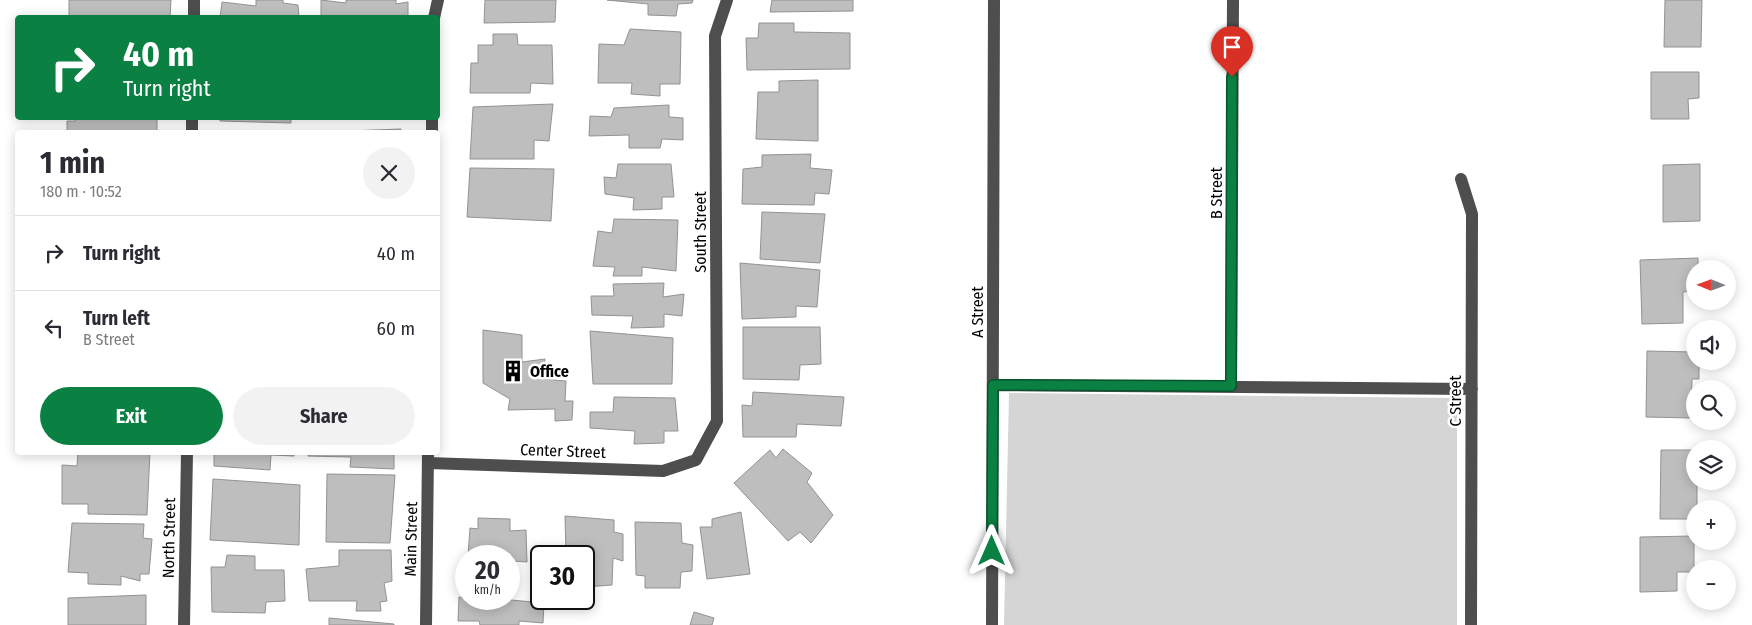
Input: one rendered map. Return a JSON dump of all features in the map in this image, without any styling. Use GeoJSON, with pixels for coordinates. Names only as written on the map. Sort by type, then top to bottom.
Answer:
{"type":"FeatureCollection","features":[{"type":"Feature","properties":{"kind":"street"},"geometry":{"type":"LineString","coordinates":[[194,0],[194,15]]}},
{"type":"Feature","properties":{"kind":"street"},"geometry":{"type":"LineString","coordinates":[[435,15],[438,0]]}},
{"type":"Feature","properties":{"kind":"street","name":"South Street"},"geometry":{"type":"LineString","coordinates":[[696,460],[717,421],[715,36],[727,0]]}},
{"type":"Feature","properties":{"kind":"street","name":"A Street"},"geometry":{"type":"LineString","coordinates":[[992,625],[994,0]]}},
{"type":"Feature","properties":{"kind":"street","name":"B Street"},"geometry":{"type":"LineString","coordinates":[[1231,386],[1233,0]]}},
{"type":"Feature","properties":{"kind":"street","name":"C Street"},"geometry":{"type":"LineString","coordinates":[[1461,179],[1472,214],[1471,625]]}},
{"type":"Feature","properties":{"kind":"street"},"geometry":{"type":"LineString","coordinates":[[993,385],[1472,389]]}},
{"type":"Feature","properties":{"kind":"street","name":"North Street"},"geometry":{"type":"LineString","coordinates":[[184,625],[187,455]]}},
{"type":"Feature","properties":{"kind":"street","name":"Center Street"},"geometry":{"type":"LineString","coordinates":[[428,458],[663,471],[696,460]]}},
{"type":"Feature","properties":{"kind":"street","name":"Main Street"},"geometry":{"type":"LineString","coordinates":[[426,625],[428,458]]}},
{"type":"Feature","properties":{"kind":"shaded area"},"geometry":{"type":"Polygon","coordinates":[[[1009,393],[1457,398],[1457,625],[1004,625],[1009,393]]]}},
{"type":"Feature","properties":{"kind":"building"},"geometry":{"type":"Polygon","coordinates":[[[69,0],[171,0],[170,15],[69,15],[69,0]]]}},
{"type":"Feature","properties":{"kind":"building"},"geometry":{"type":"Polygon","coordinates":[[[256,0],[283,0],[283,3],[298,5],[299,15],[220,15],[222,2],[256,6],[256,0]]]}},
{"type":"Feature","properties":{"kind":"building"},"geometry":{"type":"Polygon","coordinates":[[[321,0],[346,3],[346,0],[396,0],[396,4],[408,2],[408,15],[321,15],[321,0]]]}},
{"type":"Feature","properties":{"kind":"building"},"geometry":{"type":"Polygon","coordinates":[[[485,0],[556,0],[555,22],[484,23],[485,0]]]}},
{"type":"Feature","properties":{"kind":"building"},"geometry":{"type":"Polygon","coordinates":[[[607,0],[693,0],[692,3],[678,4],[676,16],[648,15],[648,4],[607,0]]]}},
{"type":"Feature","properties":{"kind":"building"},"geometry":{"type":"Polygon","coordinates":[[[772,0],[853,0],[853,11],[770,12],[772,0]]]}},
{"type":"Feature","properties":{"kind":"building"},"geometry":{"type":"Polygon","coordinates":[[[1665,0],[1702,0],[1701,47],[1664,47],[1665,0]]]}},
{"type":"Feature","properties":{"kind":"building"},"geometry":{"type":"Polygon","coordinates":[[[759,23],[794,23],[794,32],[850,33],[850,69],[747,70],[746,38],[758,38],[759,23]]]}},
{"type":"Feature","properties":{"kind":"building"},"geometry":{"type":"Polygon","coordinates":[[[630,29],[681,32],[680,84],[660,84],[660,96],[631,94],[632,83],[598,83],[599,44],[624,45],[630,29]]]}},
{"type":"Feature","properties":{"kind":"building"},"geometry":{"type":"Polygon","coordinates":[[[493,34],[517,34],[518,45],[552,45],[553,84],[531,83],[530,93],[470,93],[471,63],[478,63],[478,45],[493,45],[493,34]]]}},
{"type":"Feature","properties":{"kind":"building"},"geometry":{"type":"Polygon","coordinates":[[[1651,72],[1699,72],[1699,98],[1688,99],[1689,119],[1651,119],[1651,72]]]}},
{"type":"Feature","properties":{"kind":"building"},"geometry":{"type":"Polygon","coordinates":[[[818,80],[818,141],[756,139],[758,92],[779,92],[779,81],[818,80]]]}},
{"type":"Feature","properties":{"kind":"building"},"geometry":{"type":"Polygon","coordinates":[[[553,104],[549,141],[534,140],[534,159],[470,159],[473,107],[553,104]]]}},
{"type":"Feature","properties":{"kind":"building"},"geometry":{"type":"Polygon","coordinates":[[[669,105],[669,117],[683,118],[683,140],[662,139],[660,148],[629,148],[629,135],[589,136],[590,116],[611,117],[614,108],[669,105]]]}},
{"type":"Feature","properties":{"kind":"building"},"geometry":{"type":"Polygon","coordinates":[[[157,120],[157,130],[67,130],[67,121],[157,120]]]}},
{"type":"Feature","properties":{"kind":"building"},"geometry":{"type":"Polygon","coordinates":[[[291,120],[291,123],[220,121],[291,120]]]}},
{"type":"Feature","properties":{"kind":"building"},"geometry":{"type":"Polygon","coordinates":[[[811,154],[810,168],[832,170],[829,194],[815,193],[814,205],[742,204],[743,169],[762,167],[762,155],[811,154]]]}},
{"type":"Feature","properties":{"kind":"building"},"geometry":{"type":"Polygon","coordinates":[[[618,164],[671,164],[674,197],[662,197],[662,209],[633,210],[634,198],[605,194],[604,177],[616,178],[618,164]]]}},
{"type":"Feature","properties":{"kind":"building"},"geometry":{"type":"Polygon","coordinates":[[[1700,164],[1700,221],[1663,222],[1663,165],[1700,164]]]}},
{"type":"Feature","properties":{"kind":"building"},"geometry":{"type":"Polygon","coordinates":[[[470,168],[554,169],[551,221],[467,217],[470,168]]]}},
{"type":"Feature","properties":{"kind":"building"},"geometry":{"type":"Polygon","coordinates":[[[762,212],[825,214],[820,263],[760,259],[762,212]]]}},
{"type":"Feature","properties":{"kind":"building"},"geometry":{"type":"Polygon","coordinates":[[[614,219],[678,220],[676,271],[642,267],[642,276],[613,276],[615,267],[593,266],[598,231],[612,233],[614,219]]]}},
{"type":"Feature","properties":{"kind":"building"},"geometry":{"type":"Polygon","coordinates":[[[1698,258],[1698,260],[1686,260],[1686,292],[1683,292],[1683,323],[1642,324],[1640,260],[1698,258]]]}},
{"type":"Feature","properties":{"kind":"building"},"geometry":{"type":"Polygon","coordinates":[[[740,263],[820,270],[817,307],[796,306],[796,317],[742,319],[740,263]]]}},
{"type":"Feature","properties":{"kind":"building"},"geometry":{"type":"Polygon","coordinates":[[[664,283],[663,297],[684,294],[682,316],[664,314],[664,327],[631,328],[633,316],[592,315],[591,296],[614,296],[613,284],[664,283]]]}},
{"type":"Feature","properties":{"kind":"building"},"geometry":{"type":"Polygon","coordinates":[[[743,327],[820,327],[821,364],[800,365],[799,380],[743,379],[743,327]]]}},
{"type":"Feature","properties":{"kind":"building","name":"Office"},"geometry":{"type":"Polygon","coordinates":[[[483,330],[522,335],[522,362],[545,359],[543,379],[566,381],[565,401],[573,401],[572,420],[555,421],[555,409],[508,410],[510,399],[483,383],[483,330]]]}},
{"type":"Feature","properties":{"kind":"building"},"geometry":{"type":"Polygon","coordinates":[[[590,331],[673,338],[672,384],[593,384],[590,331]]]}},
{"type":"Feature","properties":{"kind":"building"},"geometry":{"type":"Polygon","coordinates":[[[1647,351],[1686,352],[1686,370],[1699,370],[1699,379],[1686,380],[1686,418],[1646,417],[1647,351]]]}},
{"type":"Feature","properties":{"kind":"building"},"geometry":{"type":"Polygon","coordinates":[[[753,392],[844,397],[841,426],[797,424],[796,437],[743,437],[742,405],[752,406],[753,392]]]}},
{"type":"Feature","properties":{"kind":"building"},"geometry":{"type":"Polygon","coordinates":[[[614,397],[675,398],[678,431],[664,431],[664,443],[634,444],[635,431],[590,428],[590,412],[613,412],[614,397]]]}},
{"type":"Feature","properties":{"kind":"building"},"geometry":{"type":"Polygon","coordinates":[[[783,449],[812,473],[807,482],[833,515],[811,543],[800,532],[788,541],[734,483],[770,450],[776,458],[783,449]]]}},
{"type":"Feature","properties":{"kind":"building"},"geometry":{"type":"Polygon","coordinates":[[[1661,450],[1686,450],[1686,490],[1697,490],[1697,500],[1686,500],[1686,519],[1660,519],[1661,450]]]}},
{"type":"Feature","properties":{"kind":"building"},"geometry":{"type":"Polygon","coordinates":[[[78,455],[150,455],[147,515],[88,514],[88,504],[62,504],[62,465],[77,466],[78,455]]]}},
{"type":"Feature","properties":{"kind":"building"},"geometry":{"type":"Polygon","coordinates":[[[214,455],[271,455],[270,470],[214,466],[214,455]]]}},
{"type":"Feature","properties":{"kind":"building"},"geometry":{"type":"Polygon","coordinates":[[[394,455],[394,469],[350,467],[351,457],[308,456],[394,455]]]}},
{"type":"Feature","properties":{"kind":"building"},"geometry":{"type":"Polygon","coordinates":[[[327,474],[395,475],[390,543],[326,542],[327,474]]]}},
{"type":"Feature","properties":{"kind":"building"},"geometry":{"type":"Polygon","coordinates":[[[213,479],[300,485],[299,545],[210,540],[213,479]]]}},
{"type":"Feature","properties":{"kind":"building"},"geometry":{"type":"Polygon","coordinates":[[[741,512],[750,574],[707,579],[700,527],[712,527],[712,519],[741,512]]]}},
{"type":"Feature","properties":{"kind":"building"},"geometry":{"type":"Polygon","coordinates":[[[565,516],[614,520],[614,532],[623,534],[623,561],[613,558],[612,585],[595,586],[595,545],[566,545],[565,516]]]}},
{"type":"Feature","properties":{"kind":"building"},"geometry":{"type":"Polygon","coordinates":[[[478,518],[510,519],[510,531],[526,530],[527,562],[520,562],[520,545],[469,545],[470,528],[478,529],[478,518]]]}},
{"type":"Feature","properties":{"kind":"building"},"geometry":{"type":"Polygon","coordinates":[[[635,522],[681,523],[682,543],[693,545],[692,571],[681,572],[680,588],[645,588],[645,576],[636,575],[635,522]]]}},
{"type":"Feature","properties":{"kind":"building"},"geometry":{"type":"Polygon","coordinates":[[[72,523],[144,524],[143,538],[152,539],[149,574],[140,574],[140,581],[121,576],[121,585],[88,584],[88,573],[68,572],[72,523]]]}},
{"type":"Feature","properties":{"kind":"building"},"geometry":{"type":"Polygon","coordinates":[[[1686,536],[1686,550],[1694,550],[1694,560],[1686,560],[1686,572],[1677,572],[1677,591],[1640,592],[1640,537],[1686,536]]]}},
{"type":"Feature","properties":{"kind":"building"},"geometry":{"type":"Polygon","coordinates":[[[339,550],[391,550],[392,581],[384,583],[387,601],[380,602],[381,611],[356,611],[357,601],[309,601],[306,569],[339,566],[339,550]]]}},
{"type":"Feature","properties":{"kind":"building"},"geometry":{"type":"Polygon","coordinates":[[[227,555],[255,556],[255,570],[284,570],[285,601],[266,602],[265,613],[212,612],[211,567],[225,567],[227,555]]]}},
{"type":"Feature","properties":{"kind":"building"},"geometry":{"type":"Polygon","coordinates":[[[146,595],[146,625],[68,625],[68,598],[146,595]]]}},
{"type":"Feature","properties":{"kind":"building"},"geometry":{"type":"Polygon","coordinates":[[[520,601],[530,602],[530,610],[544,610],[543,623],[519,621],[519,625],[480,625],[479,621],[458,621],[458,610],[520,610],[520,601]]]}},
{"type":"Feature","properties":{"kind":"building"},"geometry":{"type":"Polygon","coordinates":[[[694,612],[714,618],[712,625],[690,625],[694,612]]]}},
{"type":"Feature","properties":{"kind":"building"},"geometry":{"type":"Polygon","coordinates":[[[329,618],[394,624],[394,625],[329,625],[329,618]]]}},
{"type":"Feature","properties":{"kind":"place","name":"Office"},"geometry":{"type":"Point","coordinates":[513,371]}},
{"type":"Feature","properties":{"kind":"route"},"geometry":{"type":"LineString","coordinates":[[992,551],[993,385],[1231,386],[1232,77]]}}]}
